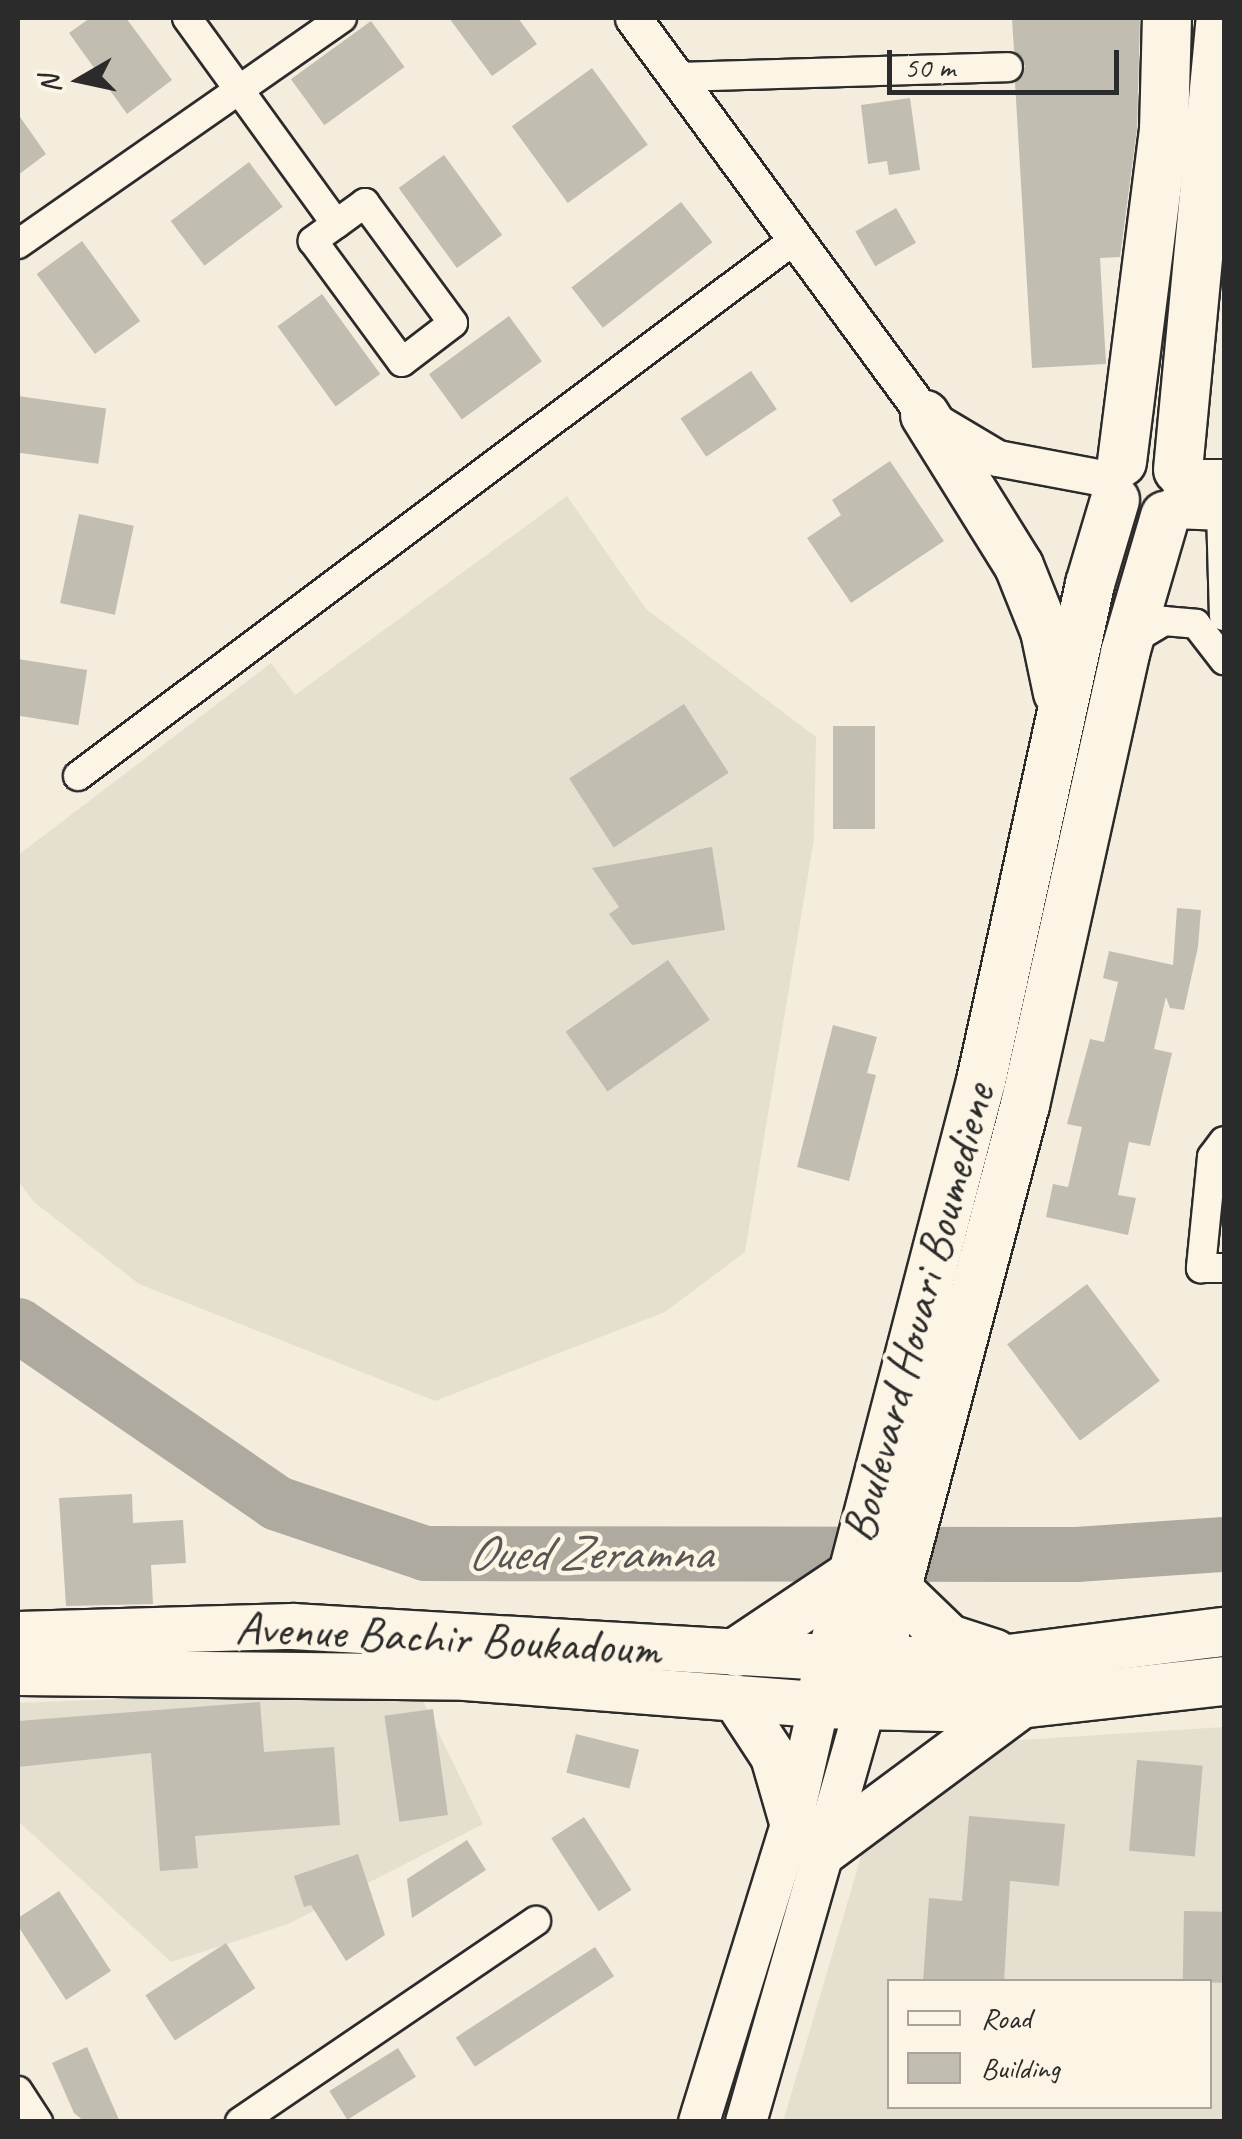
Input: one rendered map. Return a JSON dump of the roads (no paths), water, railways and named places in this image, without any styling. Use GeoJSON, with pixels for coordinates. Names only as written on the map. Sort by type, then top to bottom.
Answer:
{"type":"FeatureCollection","features":[{"type":"Feature","properties":{"kind":"highway","name":"Boulevard Houari Boumediene"},"geometry":{"type":"LineString","coordinates":[[842,1706],[827,1658],[981,1081],[1117,481],[1164,130],[1168,18]]}},
{"type":"Feature","properties":{"kind":"highway","name":"Boulevard Houari Boumediene"},"geometry":{"type":"LineString","coordinates":[[842,1706],[878,1661],[898,1589],[1025,1105],[1129,642],[1197,494],[1221,18]]}},
{"type":"Feature","properties":{"kind":"highway"},"geometry":{"type":"LineString","coordinates":[[925,415],[1019,566],[1045,630],[1061,721]]}},
{"type":"Feature","properties":{"kind":"highway"},"geometry":{"type":"LineString","coordinates":[[1117,481],[1142,521],[1197,494]]}},
{"type":"Feature","properties":{"kind":"highway"},"geometry":{"type":"LineString","coordinates":[[737,1652],[847,1578]]}},
{"type":"Feature","properties":{"kind":"highway"},"geometry":{"type":"LineString","coordinates":[[898,1589],[949,1638],[1019,1657]]}},
{"type":"Feature","properties":{"kind":"highway","name":"Avenue Bachir Boukadoum"},"geometry":{"type":"LineString","coordinates":[[827,1658],[878,1661],[1019,1657],[1224,1632]]}},
{"type":"Feature","properties":{"kind":"highway"},"geometry":{"type":"LineString","coordinates":[[842,1706],[1022,1704],[1220,1682]]}},
{"type":"Feature","properties":{"kind":"highway"},"geometry":{"type":"LineString","coordinates":[[808,1836],[1022,1704]]}},
{"type":"Feature","properties":{"kind":"main road","name":"Avenue Bachir Boukadoum"},"geometry":{"type":"LineString","coordinates":[[18,1634],[292,1626],[827,1658]]}},
{"type":"Feature","properties":{"kind":"main road","name":"Avenue Bachir Boukadoum"},"geometry":{"type":"LineString","coordinates":[[18,1672],[296,1670],[842,1706]]}},
{"type":"Feature","properties":{"kind":"main road"},"geometry":{"type":"LineString","coordinates":[[736,1698],[773,1756],[808,1836]]}},
{"type":"Feature","properties":{"kind":"main road","name":"Boulevard Houari Boumediene"},"geometry":{"type":"LineString","coordinates":[[746,2122],[808,1836],[842,1706]]}},
{"type":"Feature","properties":{"kind":"main road","name":"Boulevard Houari Boumediene"},"geometry":{"type":"LineString","coordinates":[[699,2122],[808,1836]]}},
{"type":"Feature","properties":{"kind":"street"},"geometry":{"type":"LineString","coordinates":[[187,18],[336,224]]}},
{"type":"Feature","properties":{"kind":"street"},"geometry":{"type":"LineString","coordinates":[[18,244],[342,18]]}},
{"type":"Feature","properties":{"kind":"street"},"geometry":{"type":"LineString","coordinates":[[633,18],[925,415],[998,458],[1117,481]]}},
{"type":"Feature","properties":{"kind":"street"},"geometry":{"type":"LineString","coordinates":[[675,77],[1008,67]]}},
{"type":"Feature","properties":{"kind":"street"},"geometry":{"type":"LineString","coordinates":[[365,203],[453,322],[402,362],[313,241],[336,224],[365,203]]}},
{"type":"Feature","properties":{"kind":"street"},"geometry":{"type":"LineString","coordinates":[[78,776],[794,240]]}},
{"type":"Feature","properties":{"kind":"street"},"geometry":{"type":"LineString","coordinates":[[1197,494],[1224,616]]}},
{"type":"Feature","properties":{"kind":"street"},"geometry":{"type":"LineString","coordinates":[[1129,642],[1164,621],[1196,624],[1224,660]]}},
{"type":"Feature","properties":{"kind":"street"},"geometry":{"type":"LineString","coordinates":[[1224,1141],[1212,1156],[1200,1268],[1224,1268]]}},
{"type":"Feature","properties":{"kind":"street"},"geometry":{"type":"LineString","coordinates":[[251,2118],[536,1921]]}},
{"type":"Feature","properties":{"kind":"waterway","name":"Oued Zeramna"},"geometry":{"type":"LineString","coordinates":[[18,1325],[277,1503],[425,1553],[1076,1554],[1224,1544]]}}]}
